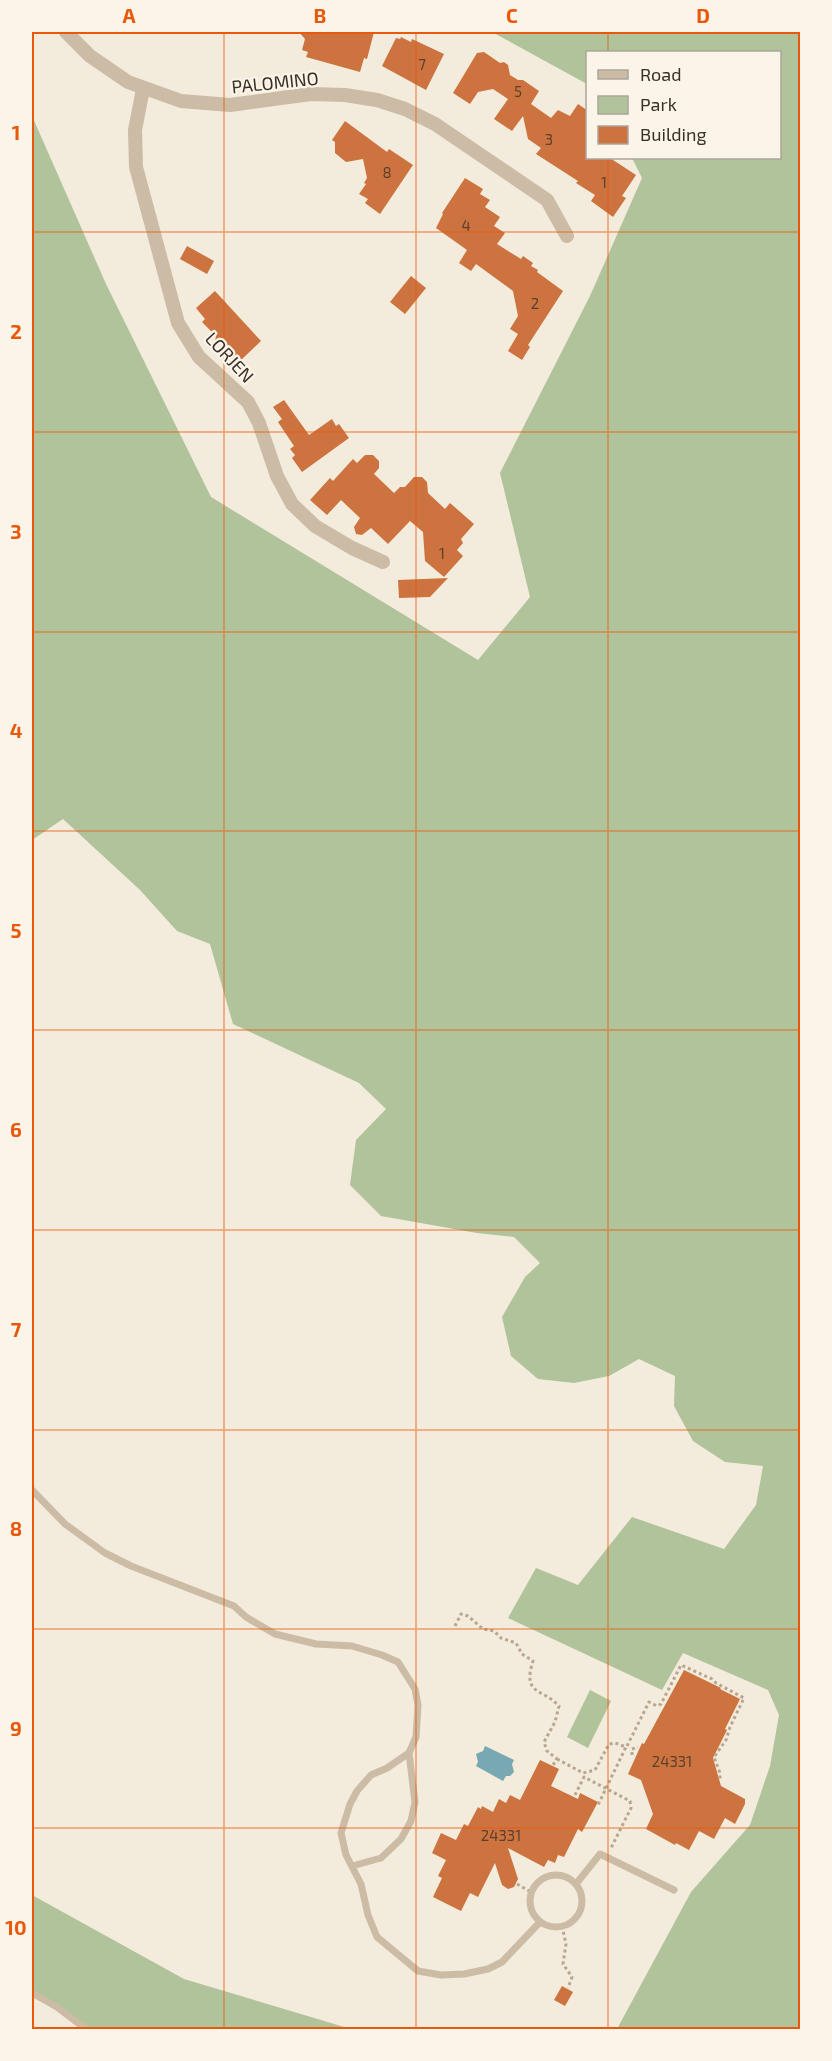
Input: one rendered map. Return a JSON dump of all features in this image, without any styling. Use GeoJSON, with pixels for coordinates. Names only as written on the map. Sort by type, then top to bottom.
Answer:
{"type":"FeatureCollection","features":[{"type":"Feature","properties":{"kind":"street","name":"PALOMINO"},"geometry":{"type":"LineString","coordinates":[[66,32],[108,70],[143,89],[181,101],[230,105],[311,94],[345,95],[377,100],[405,109],[435,124],[547,200],[567,236]]}},
{"type":"Feature","properties":{"kind":"street","name":"LORJEN"},"geometry":{"type":"LineString","coordinates":[[143,89],[135,130],[136,167],[178,323],[199,357],[248,402],[259,423],[277,476],[292,504],[315,526],[352,548],[383,561]]}},
{"type":"Feature","properties":{"kind":"lane"},"geometry":{"type":"LineString","coordinates":[[32,1490],[65,1524],[105,1553],[131,1566],[234,1606],[246,1617],[275,1634],[316,1644],[352,1646],[398,1662],[415,1689],[418,1705],[416,1737],[409,1753],[415,1802],[411,1821],[401,1839],[381,1858],[352,1866]]}},
{"type":"Feature","properties":{"kind":"lane"},"geometry":{"type":"LineString","coordinates":[[409,1753],[371,1776],[357,1791],[350,1804],[341,1833],[346,1855],[361,1884],[368,1915],[377,1937],[418,1971],[441,1975],[488,1969],[502,1962],[540,1922]]}},
{"type":"Feature","properties":{"kind":"lane"},"geometry":{"type":"LineString","coordinates":[[576,1884],[600,1854],[674,1890]]}},
{"type":"Feature","properties":{"kind":"lane"},"geometry":{"type":"LineString","coordinates":[[559,1874],[572,1879],[581,1890],[583,1904],[578,1917],[567,1925],[553,1928],[540,1922],[531,1911],[529,1898],[531,1892],[534,1885],[545,1876],[559,1874]]}},
{"type":"Feature","properties":{"kind":"lane"},"geometry":{"type":"LineString","coordinates":[[32,1993],[57,2007],[87,2030]]}},
{"type":"Feature","properties":{"kind":"path"},"geometry":{"type":"LineString","coordinates":[[455,1626],[461,1614],[468,1616],[483,1629],[494,1631],[501,1638],[516,1643],[522,1654],[533,1661],[529,1678],[531,1685],[534,1690],[558,1706],[555,1722],[544,1742],[547,1751],[557,1759],[583,1773],[595,1770],[609,1744],[615,1743],[632,1749],[638,1747]]}},
{"type":"Feature","properties":{"kind":"path"},"geometry":{"type":"LineString","coordinates":[[597,1807],[649,1702],[657,1706],[661,1704],[681,1665],[712,1679],[744,1698],[729,1727],[726,1740],[714,1757],[720,1780]]}},
{"type":"Feature","properties":{"kind":"path"},"geometry":{"type":"LineString","coordinates":[[632,1749],[633,1755]]}},
{"type":"Feature","properties":{"kind":"path"},"geometry":{"type":"LineString","coordinates":[[553,1765],[557,1759]]}},
{"type":"Feature","properties":{"kind":"path"},"geometry":{"type":"LineString","coordinates":[[575,1795],[584,1777],[630,1801],[631,1808],[606,1857]]}},
{"type":"Feature","properties":{"kind":"path"},"geometry":{"type":"LineString","coordinates":[[517,1884],[531,1892]]}},
{"type":"Feature","properties":{"kind":"path"},"geometry":{"type":"LineString","coordinates":[[562,1926],[566,1944],[563,1964],[572,1977],[568,1988]]}},
{"type":"Feature","properties":{"kind":"green space"},"geometry":{"type":"Polygon","coordinates":[[[492,32],[800,32],[800,2029],[617,2029],[691,1892],[750,1825],[770,1766],[779,1715],[768,1690],[683,1653],[662,1690],[508,1618],[536,1568],[578,1585],[632,1517],[724,1549],[756,1505],[763,1466],[725,1462],[693,1441],[674,1406],[675,1376],[639,1359],[609,1376],[574,1383],[538,1379],[511,1356],[502,1317],[525,1277],[540,1263],[514,1237],[477,1233],[381,1216],[350,1185],[356,1140],[386,1109],[359,1083],[233,1024],[210,944],[177,931],[140,890],[63,819],[32,840],[32,116],[106,284],[211,497],[478,660],[530,597],[500,473],[590,296],[642,178],[632,159],[781,159],[781,51],[586,51],[586,83],[492,32]]]}},
{"type":"Feature","properties":{"kind":"green space"},"geometry":{"type":"Polygon","coordinates":[[[590,1690],[611,1701],[588,1748],[567,1737],[590,1690]]]}},
{"type":"Feature","properties":{"kind":"green space"},"geometry":{"type":"Polygon","coordinates":[[[32,1895],[184,1979],[351,2029],[83,2029],[32,1993],[32,1895]]]}},
{"type":"Feature","properties":{"kind":"water"},"geometry":{"type":"Polygon","coordinates":[[[485,1746],[514,1760],[512,1764],[514,1772],[506,1776],[503,1781],[476,1766],[478,1762],[476,1754],[483,1751],[485,1746]]]}},
{"type":"Feature","properties":{"kind":"building"},"geometry":{"type":"Polygon","coordinates":[[[299,32],[374,32],[367,59],[364,58],[360,72],[306,57],[308,52],[302,50],[305,39],[299,32]]]}},
{"type":"Feature","properties":{"kind":"building"},"geometry":{"type":"Polygon","coordinates":[[[401,37],[411,42],[412,39],[444,54],[426,90],[382,66],[396,38],[401,37]]]}},
{"type":"Feature","properties":{"kind":"building"},"geometry":{"type":"Polygon","coordinates":[[[484,52],[500,63],[504,62],[508,65],[510,75],[523,80],[539,91],[531,104],[551,118],[558,110],[570,116],[578,104],[586,110],[586,159],[612,159],[636,175],[622,196],[626,198],[613,217],[591,201],[595,195],[576,183],[578,181],[536,154],[541,148],[528,139],[523,116],[512,131],[494,119],[508,99],[493,89],[478,92],[470,104],[453,93],[477,53],[484,52]]]}},
{"type":"Feature","properties":{"kind":"building"},"geometry":{"type":"Polygon","coordinates":[[[345,121],[387,152],[389,149],[413,165],[380,214],[365,203],[368,199],[359,194],[367,178],[363,159],[346,162],[335,153],[335,142],[332,140],[345,121]]]}},
{"type":"Feature","properties":{"kind":"building"},"geometry":{"type":"Polygon","coordinates":[[[465,178],[483,189],[480,194],[490,200],[485,207],[500,217],[494,226],[505,233],[497,244],[521,259],[523,256],[533,263],[531,266],[538,270],[537,272],[563,291],[528,345],[530,347],[522,360],[508,351],[518,334],[510,329],[518,316],[513,291],[476,264],[471,271],[459,263],[467,250],[436,228],[442,213],[465,178]]]}},
{"type":"Feature","properties":{"kind":"building"},"geometry":{"type":"Polygon","coordinates":[[[187,246],[214,261],[207,274],[180,259],[187,246]]]}},
{"type":"Feature","properties":{"kind":"building"},"geometry":{"type":"Polygon","coordinates":[[[411,276],[426,288],[405,314],[390,302],[411,276]]]}},
{"type":"Feature","properties":{"kind":"building"},"geometry":{"type":"Polygon","coordinates":[[[215,291],[261,341],[239,362],[222,343],[215,342],[216,336],[202,322],[205,319],[196,308],[215,291]]]}},
{"type":"Feature","properties":{"kind":"building"},"geometry":{"type":"Polygon","coordinates":[[[284,400],[309,435],[332,419],[336,426],[339,424],[349,438],[302,472],[292,458],[295,455],[290,449],[294,446],[278,422],[282,419],[273,407],[284,400]]]}},
{"type":"Feature","properties":{"kind":"building"},"geometry":{"type":"Polygon","coordinates":[[[365,455],[373,455],[379,461],[379,468],[374,474],[394,493],[400,487],[405,487],[414,477],[422,477],[427,482],[428,493],[445,509],[450,503],[474,524],[461,539],[463,543],[457,550],[463,556],[444,577],[425,561],[423,532],[410,521],[388,544],[371,528],[362,535],[356,534],[354,527],[360,518],[341,500],[327,515],[310,500],[330,478],[333,481],[353,459],[357,463],[365,455]]]}},
{"type":"Feature","properties":{"kind":"building"},"geometry":{"type":"Polygon","coordinates":[[[448,578],[430,597],[399,598],[398,580],[448,578]]]}},
{"type":"Feature","properties":{"kind":"building"},"geometry":{"type":"Polygon","coordinates":[[[684,1670],[740,1699],[713,1758],[721,1786],[745,1799],[745,1804],[735,1824],[725,1818],[714,1839],[699,1831],[689,1850],[646,1829],[653,1814],[641,1780],[628,1774],[642,1743],[644,1744],[684,1670]]]}},
{"type":"Feature","properties":{"kind":"building"},"geometry":{"type":"Polygon","coordinates":[[[540,1760],[559,1769],[551,1786],[578,1799],[580,1793],[598,1802],[582,1832],[578,1829],[564,1857],[558,1855],[555,1863],[548,1860],[544,1867],[508,1848],[518,1879],[514,1887],[508,1889],[502,1885],[495,1863],[478,1897],[470,1893],[461,1911],[433,1897],[442,1878],[438,1876],[446,1860],[432,1853],[441,1833],[456,1840],[464,1824],[468,1826],[478,1807],[481,1809],[482,1806],[493,1812],[499,1799],[506,1803],[510,1795],[520,1800],[540,1760]]]}},
{"type":"Feature","properties":{"kind":"building"},"geometry":{"type":"Polygon","coordinates":[[[562,1986],[573,1992],[565,2006],[554,2000],[562,1986]]]}}]}
